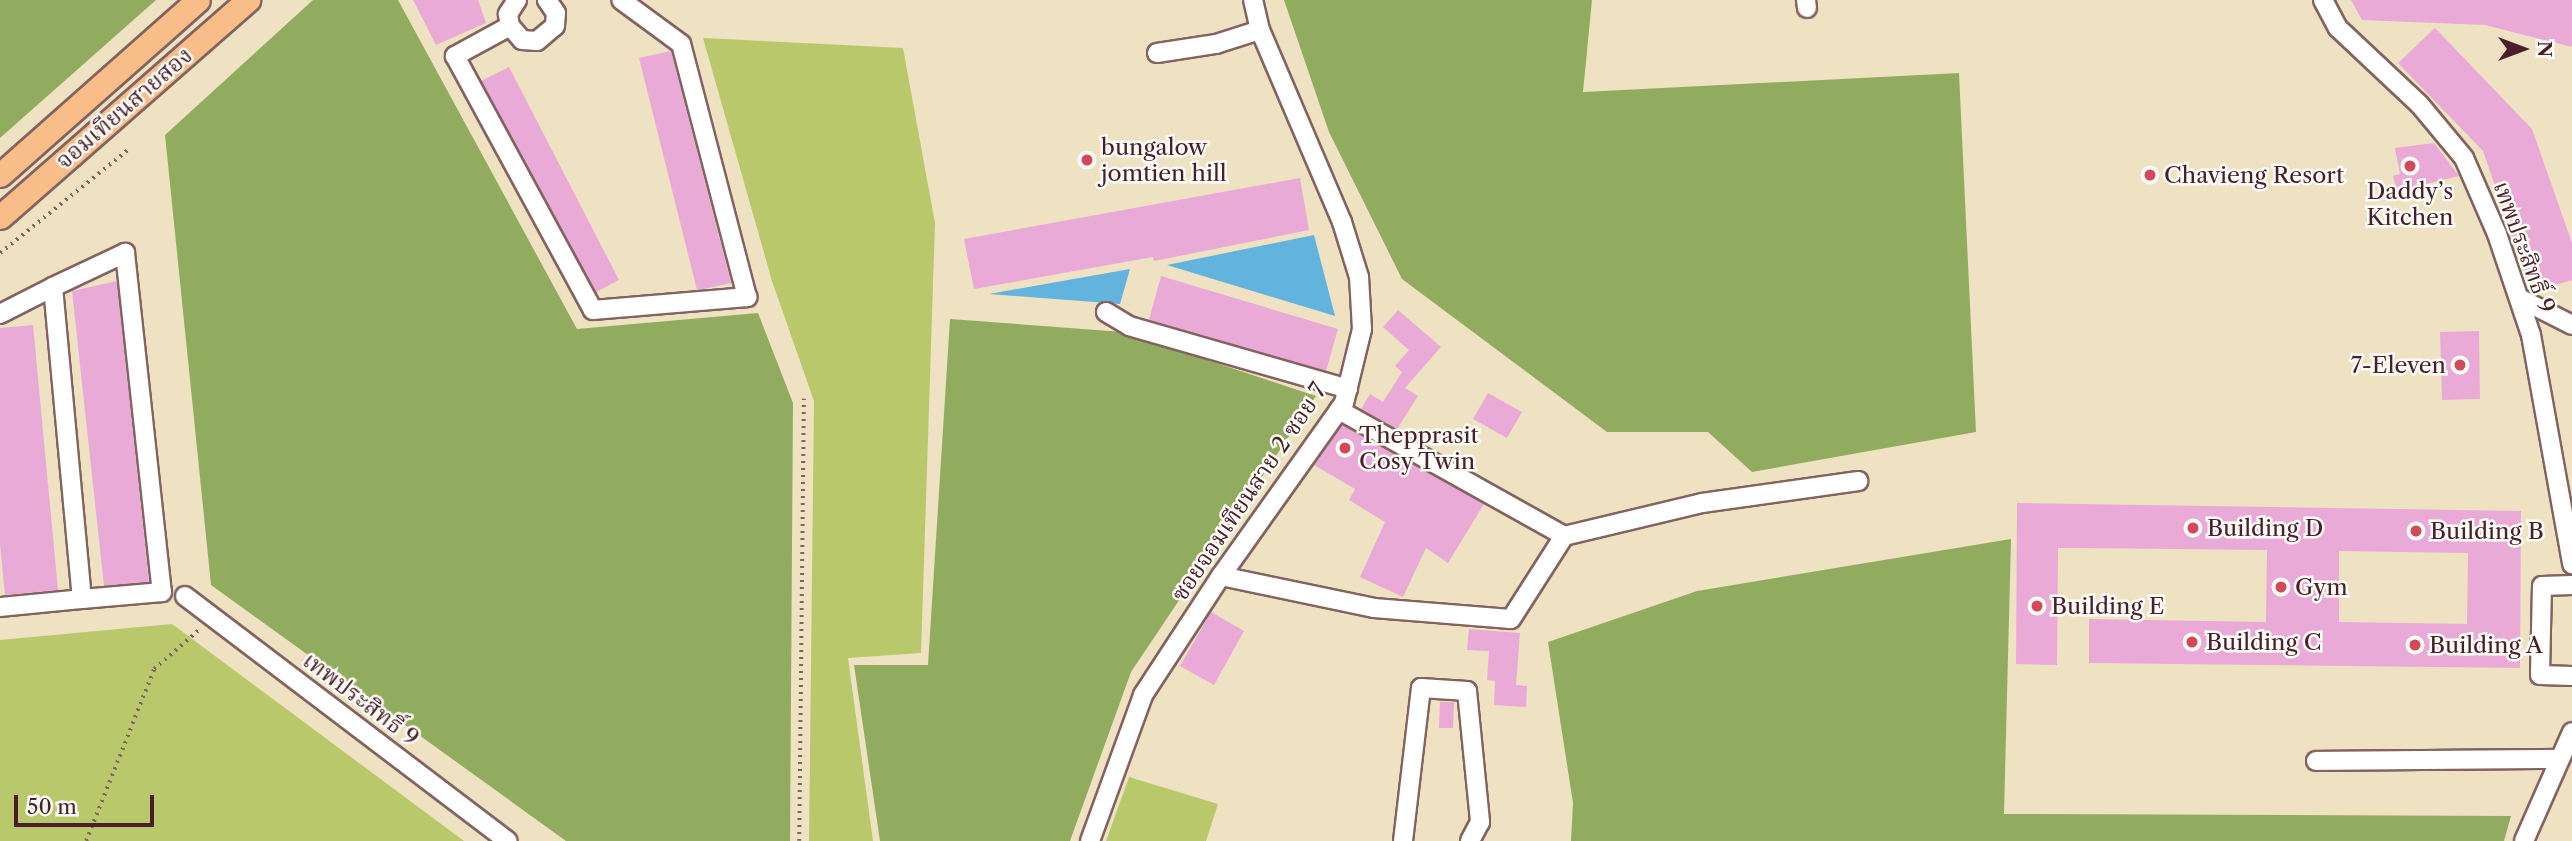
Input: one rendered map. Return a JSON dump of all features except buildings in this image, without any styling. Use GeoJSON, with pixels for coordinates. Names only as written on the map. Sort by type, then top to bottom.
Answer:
{"type":"FeatureCollection","features":[{"type":"Feature","properties":{"kind":"main road","name":"จอมเทียนสายสอง"},"geometry":{"type":"LineString","coordinates":[[0,175],[198,0]]}},
{"type":"Feature","properties":{"kind":"main road","name":"จอมเทียนสายสอง"},"geometry":{"type":"LineString","coordinates":[[0,217],[248,0]]}},
{"type":"Feature","properties":{"kind":"street"},"geometry":{"type":"LineString","coordinates":[[510,26],[455,56],[593,310],[747,297],[681,44],[621,0]]}},
{"type":"Feature","properties":{"kind":"street","name":"ซอยจอมเทียนสาย 2 ซอย 7"},"geometry":{"type":"LineString","coordinates":[[1090,841],[1143,695],[1221,576],[1339,410],[1348,390],[1362,329],[1359,277],[1342,222],[1260,30],[1253,0]]}},
{"type":"Feature","properties":{"kind":"street","name":"เทพประสิทธิ์ 9"},"geometry":{"type":"LineString","coordinates":[[2323,0],[2338,28],[2420,105],[2464,158],[2531,335],[2572,564]]}},
{"type":"Feature","properties":{"kind":"street"},"geometry":{"type":"LineString","coordinates":[[513,1],[510,26],[523,40],[537,41],[555,26],[554,1]]}},
{"type":"Feature","properties":{"kind":"street"},"geometry":{"type":"LineString","coordinates":[[1157,53],[1216,44],[1260,30]]}},
{"type":"Feature","properties":{"kind":"street"},"geometry":{"type":"LineString","coordinates":[[0,314],[125,253],[162,592],[0,607]]}},
{"type":"Feature","properties":{"kind":"street"},"geometry":{"type":"LineString","coordinates":[[53,287],[82,599]]}},
{"type":"Feature","properties":{"kind":"street"},"geometry":{"type":"LineString","coordinates":[[2519,298],[2572,325]]}},
{"type":"Feature","properties":{"kind":"street"},"geometry":{"type":"LineString","coordinates":[[1106,312],[1129,326],[1348,390]]}},
{"type":"Feature","properties":{"kind":"street"},"geometry":{"type":"LineString","coordinates":[[1339,410],[1564,536],[1702,503],[1858,481]]}},
{"type":"Feature","properties":{"kind":"street"},"geometry":{"type":"LineString","coordinates":[[1221,576],[1374,607],[1511,619],[1564,536]]}},
{"type":"Feature","properties":{"kind":"street"},"geometry":{"type":"LineString","coordinates":[[2572,585],[2542,586],[2540,675],[2572,676]]}},
{"type":"Feature","properties":{"kind":"street","name":"เทพประสิทธิ์ 9"},"geometry":{"type":"LineString","coordinates":[[185,596],[508,841]]}},
{"type":"Feature","properties":{"kind":"street"},"geometry":{"type":"LineString","coordinates":[[1403,841],[1421,688],[1467,691],[1480,822],[1470,841]]}},
{"type":"Feature","properties":{"kind":"street"},"geometry":{"type":"LineString","coordinates":[[2524,841],[2572,732]]}},
{"type":"Feature","properties":{"kind":"street"},"geometry":{"type":"LineString","coordinates":[[2316,761],[2560,759]]}},
{"type":"Feature","properties":{"kind":"path"},"geometry":{"type":"LineString","coordinates":[[0,253],[130,148]]}},
{"type":"Feature","properties":{"kind":"path"},"geometry":{"type":"LineString","coordinates":[[799,841],[804,398]]}},
{"type":"Feature","properties":{"kind":"path"},"geometry":{"type":"LineString","coordinates":[[86,841],[153,668],[213,617]]}},
{"type":"Feature","properties":{"kind":"green space"},"geometry":{"type":"Polygon","coordinates":[[[0,0],[156,0],[0,138],[0,0]]]}},
{"type":"Feature","properties":{"kind":"green space"},"geometry":{"type":"Polygon","coordinates":[[[313,0],[398,0],[577,329],[758,313],[793,403],[790,841],[566,841],[211,585],[165,135],[313,0]]]}},
{"type":"Feature","properties":{"kind":"green space"},"geometry":{"type":"Polygon","coordinates":[[[1284,0],[1592,0],[1583,92],[1959,73],[1976,432],[1752,472],[1708,432],[1607,432],[1402,279],[1329,132],[1284,0]]]}},
{"type":"Feature","properties":{"kind":"green space"},"geometry":{"type":"Polygon","coordinates":[[[703,38],[903,48],[935,223],[921,653],[848,658],[873,841],[809,841],[814,401],[772,281],[703,38]]]}},
{"type":"Feature","properties":{"kind":"green space"},"geometry":{"type":"Polygon","coordinates":[[[950,319],[1123,332],[1316,396],[1131,672],[1070,841],[880,841],[854,665],[928,665],[950,319]]]}},
{"type":"Feature","properties":{"kind":"green space"},"geometry":{"type":"Polygon","coordinates":[[[2011,539],[2004,814],[2511,816],[2504,841],[1571,841],[1573,803],[1548,642],[1697,591],[2011,539]]]}},
{"type":"Feature","properties":{"kind":"green space"},"geometry":{"type":"Polygon","coordinates":[[[172,624],[464,841],[0,841],[0,640],[172,624]]]}},
{"type":"Feature","properties":{"kind":"green space"},"geometry":{"type":"Polygon","coordinates":[[[1129,777],[1218,804],[1206,841],[1106,841],[1129,777]]]}},
{"type":"Feature","properties":{"kind":"water"},"geometry":{"type":"Polygon","coordinates":[[[1314,235],[1335,316],[1167,265],[1314,235]]]}},
{"type":"Feature","properties":{"kind":"water"},"geometry":{"type":"Polygon","coordinates":[[[1130,269],[1120,304],[989,294],[1130,269]]]}},
{"type":"Feature","properties":{"kind":"place","name":"bungalow jomtien hill"},"geometry":{"type":"Point","coordinates":[1087,160]}},
{"type":"Feature","properties":{"kind":"place","name":"Daddy’s Kitchen"},"geometry":{"type":"Point","coordinates":[2410,166]}},
{"type":"Feature","properties":{"kind":"place","name":"Chavieng Resort"},"geometry":{"type":"Point","coordinates":[2150,175]}},
{"type":"Feature","properties":{"kind":"place","name":"7-Eleven"},"geometry":{"type":"Point","coordinates":[2460,365]}},
{"type":"Feature","properties":{"kind":"place","name":"Thepprasit Cosy Twin"},"geometry":{"type":"Point","coordinates":[1345,448]}},
{"type":"Feature","properties":{"kind":"place","name":"Building D"},"geometry":{"type":"Point","coordinates":[2193,528]}},
{"type":"Feature","properties":{"kind":"place","name":"Building B"},"geometry":{"type":"Point","coordinates":[2416,531]}},
{"type":"Feature","properties":{"kind":"place","name":"Gym"},"geometry":{"type":"Point","coordinates":[2281,587]}},
{"type":"Feature","properties":{"kind":"place","name":"Building E"},"geometry":{"type":"Point","coordinates":[2037,606]}},
{"type":"Feature","properties":{"kind":"place","name":"Building C"},"geometry":{"type":"Point","coordinates":[2192,642]}},
{"type":"Feature","properties":{"kind":"place","name":"Building A"},"geometry":{"type":"Point","coordinates":[2415,645]}}]}
